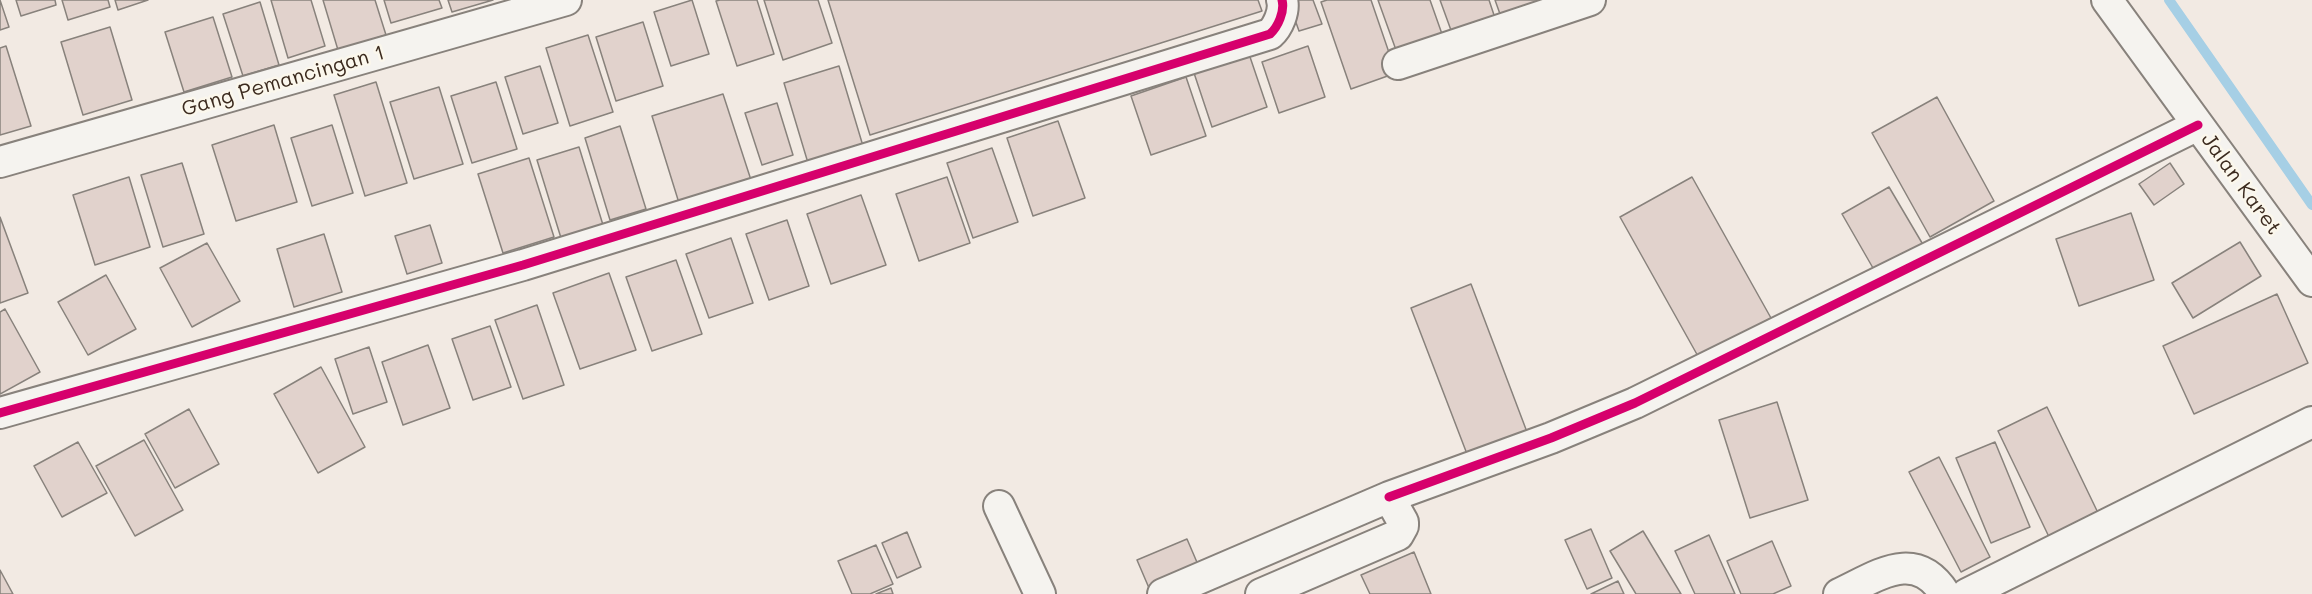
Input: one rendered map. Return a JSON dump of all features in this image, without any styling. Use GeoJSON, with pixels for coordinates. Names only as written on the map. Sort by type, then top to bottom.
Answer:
{"type":"FeatureCollection","features":[{"type":"Feature","properties":{"kind":"street","name":"Gang Pemancingan 1"},"geometry":{"type":"LineString","coordinates":[[0,162],[566,0]]}},
{"type":"Feature","properties":{"kind":"street"},"geometry":{"type":"LineString","coordinates":[[0,413],[523,265],[1270,34],[1276,28],[1283,5],[1282,0]]}},
{"type":"Feature","properties":{"kind":"street"},"geometry":{"type":"LineString","coordinates":[[1398,64],[1590,0]]}},
{"type":"Feature","properties":{"kind":"street","name":"Jalan Karet"},"geometry":{"type":"LineString","coordinates":[[2107,0],[2312,281]]}},
{"type":"Feature","properties":{"kind":"street"},"geometry":{"type":"LineString","coordinates":[[1163,594],[1389,497],[1551,438],[1635,404],[2199,125]]}},
{"type":"Feature","properties":{"kind":"street"},"geometry":{"type":"LineString","coordinates":[[1967,594],[2312,422]]}},
{"type":"Feature","properties":{"kind":"street"},"geometry":{"type":"LineString","coordinates":[[1261,594],[1398,535],[1403,522],[1389,497]]}},
{"type":"Feature","properties":{"kind":"street"},"geometry":{"type":"LineString","coordinates":[[999,506],[1040,594]]}},
{"type":"Feature","properties":{"kind":"street"},"geometry":{"type":"LineString","coordinates":[[1839,594],[1897,567],[1905,567],[1925,573],[1938,582],[1945,594]]}},
{"type":"Feature","properties":{"kind":"building"},"geometry":{"type":"Polygon","coordinates":[[[0,0],[9,27],[0,30],[0,0]]]}},
{"type":"Feature","properties":{"kind":"building"},"geometry":{"type":"Polygon","coordinates":[[[16,0],[55,0],[56,5],[21,16],[16,0]]]}},
{"type":"Feature","properties":{"kind":"building"},"geometry":{"type":"Polygon","coordinates":[[[62,0],[108,0],[110,7],[68,20],[62,0]]]}},
{"type":"Feature","properties":{"kind":"building"},"geometry":{"type":"Polygon","coordinates":[[[115,0],[148,0],[118,10],[115,0]]]}},
{"type":"Feature","properties":{"kind":"building"},"geometry":{"type":"Polygon","coordinates":[[[271,0],[311,0],[325,46],[288,58],[271,0]]]}},
{"type":"Feature","properties":{"kind":"building"},"geometry":{"type":"Polygon","coordinates":[[[323,0],[375,0],[386,35],[338,50],[323,0]]]}},
{"type":"Feature","properties":{"kind":"building"},"geometry":{"type":"Polygon","coordinates":[[[384,0],[439,0],[442,8],[391,23],[384,0]]]}},
{"type":"Feature","properties":{"kind":"building"},"geometry":{"type":"Polygon","coordinates":[[[448,0],[493,0],[452,12],[448,0]]]}},
{"type":"Feature","properties":{"kind":"building"},"geometry":{"type":"Polygon","coordinates":[[[692,0],[709,54],[671,66],[654,12],[692,0]]]}},
{"type":"Feature","properties":{"kind":"building"},"geometry":{"type":"Polygon","coordinates":[[[757,0],[774,54],[737,66],[716,1],[757,0]]]}},
{"type":"Feature","properties":{"kind":"building"},"geometry":{"type":"Polygon","coordinates":[[[764,0],[818,0],[832,43],[783,60],[764,0]]]}},
{"type":"Feature","properties":{"kind":"building"},"geometry":{"type":"Polygon","coordinates":[[[828,0],[1258,0],[1262,11],[870,135],[828,0]]]}},
{"type":"Feature","properties":{"kind":"building"},"geometry":{"type":"Polygon","coordinates":[[[1288,0],[1313,0],[1322,24],[1299,31],[1288,0]]]}},
{"type":"Feature","properties":{"kind":"building"},"geometry":{"type":"Polygon","coordinates":[[[1371,0],[1396,73],[1351,89],[1321,2],[1371,0]]]}},
{"type":"Feature","properties":{"kind":"building"},"geometry":{"type":"Polygon","coordinates":[[[1378,0],[1430,0],[1442,34],[1396,50],[1378,0]]]}},
{"type":"Feature","properties":{"kind":"building"},"geometry":{"type":"Polygon","coordinates":[[[1440,0],[1489,0],[1495,18],[1452,33],[1440,0]]]}},
{"type":"Feature","properties":{"kind":"building"},"geometry":{"type":"Polygon","coordinates":[[[1495,0],[1541,0],[1500,14],[1495,0]]]}},
{"type":"Feature","properties":{"kind":"building"},"geometry":{"type":"Polygon","coordinates":[[[260,2],[279,65],[243,76],[223,14],[260,2]]]}},
{"type":"Feature","properties":{"kind":"building"},"geometry":{"type":"Polygon","coordinates":[[[213,17],[232,77],[184,92],[165,32],[213,17]]]}},
{"type":"Feature","properties":{"kind":"building"},"geometry":{"type":"Polygon","coordinates":[[[643,22],[663,86],[616,101],[596,37],[643,22]]]}},
{"type":"Feature","properties":{"kind":"building"},"geometry":{"type":"Polygon","coordinates":[[[110,27],[132,100],[83,115],[61,42],[110,27]]]}},
{"type":"Feature","properties":{"kind":"building"},"geometry":{"type":"Polygon","coordinates":[[[588,35],[613,112],[570,126],[546,48],[588,35]]]}},
{"type":"Feature","properties":{"kind":"building"},"geometry":{"type":"Polygon","coordinates":[[[6,46],[31,126],[0,135],[0,48],[6,46]]]}},
{"type":"Feature","properties":{"kind":"building"},"geometry":{"type":"Polygon","coordinates":[[[1308,46],[1325,97],[1279,113],[1262,62],[1308,46]]]}},
{"type":"Feature","properties":{"kind":"building"},"geometry":{"type":"Polygon","coordinates":[[[1249,54],[1267,107],[1212,127],[1194,73],[1249,54]]]}},
{"type":"Feature","properties":{"kind":"building"},"geometry":{"type":"Polygon","coordinates":[[[540,66],[558,123],[523,134],[505,77],[540,66]]]}},
{"type":"Feature","properties":{"kind":"building"},"geometry":{"type":"Polygon","coordinates":[[[839,66],[863,146],[808,163],[784,83],[839,66]]]}},
{"type":"Feature","properties":{"kind":"building"},"geometry":{"type":"Polygon","coordinates":[[[1186,77],[1206,136],[1151,155],[1131,96],[1186,77]]]}},
{"type":"Feature","properties":{"kind":"building"},"geometry":{"type":"Polygon","coordinates":[[[376,82],[407,183],[365,196],[334,95],[376,82]]]}},
{"type":"Feature","properties":{"kind":"building"},"geometry":{"type":"Polygon","coordinates":[[[496,82],[517,149],[472,163],[451,96],[496,82]]]}},
{"type":"Feature","properties":{"kind":"building"},"geometry":{"type":"Polygon","coordinates":[[[439,87],[463,164],[414,179],[390,102],[439,87]]]}},
{"type":"Feature","properties":{"kind":"building"},"geometry":{"type":"Polygon","coordinates":[[[723,94],[751,180],[679,203],[652,116],[723,94]]]}},
{"type":"Feature","properties":{"kind":"building"},"geometry":{"type":"Polygon","coordinates":[[[1937,97],[1994,201],[1930,237],[1872,133],[1937,97]]]}},
{"type":"Feature","properties":{"kind":"building"},"geometry":{"type":"Polygon","coordinates":[[[777,103],[793,155],[762,165],[745,113],[777,103]]]}},
{"type":"Feature","properties":{"kind":"building"},"geometry":{"type":"Polygon","coordinates":[[[1058,121],[1085,198],[1033,216],[1007,138],[1058,121]]]}},
{"type":"Feature","properties":{"kind":"building"},"geometry":{"type":"Polygon","coordinates":[[[274,125],[297,202],[236,221],[212,145],[274,125]]]}},
{"type":"Feature","properties":{"kind":"building"},"geometry":{"type":"Polygon","coordinates":[[[332,125],[353,193],[312,206],[291,138],[332,125]]]}},
{"type":"Feature","properties":{"kind":"building"},"geometry":{"type":"Polygon","coordinates":[[[620,126],[646,209],[610,220],[585,138],[620,126]]]}},
{"type":"Feature","properties":{"kind":"building"},"geometry":{"type":"Polygon","coordinates":[[[579,147],[603,225],[561,238],[537,160],[579,147]]]}},
{"type":"Feature","properties":{"kind":"building"},"geometry":{"type":"Polygon","coordinates":[[[992,148],[1018,222],[973,238],[947,163],[992,148]]]}},
{"type":"Feature","properties":{"kind":"building"},"geometry":{"type":"Polygon","coordinates":[[[529,158],[554,237],[503,253],[478,174],[529,158]]]}},
{"type":"Feature","properties":{"kind":"building"},"geometry":{"type":"Polygon","coordinates":[[[182,163],[204,234],[163,247],[141,175],[182,163]]]}},
{"type":"Feature","properties":{"kind":"building"},"geometry":{"type":"Polygon","coordinates":[[[2170,163],[2184,184],[2154,205],[2139,184],[2170,163]]]}},
{"type":"Feature","properties":{"kind":"building"},"geometry":{"type":"Polygon","coordinates":[[[129,177],[150,247],[95,265],[73,195],[129,177]]]}},
{"type":"Feature","properties":{"kind":"building"},"geometry":{"type":"Polygon","coordinates":[[[947,177],[970,243],[919,261],[896,194],[947,177]]]}},
{"type":"Feature","properties":{"kind":"building"},"geometry":{"type":"Polygon","coordinates":[[[1692,177],[1771,318],[1699,358],[1620,217],[1692,177]]]}},
{"type":"Feature","properties":{"kind":"building"},"geometry":{"type":"Polygon","coordinates":[[[1889,187],[1925,248],[1877,275],[1842,214],[1889,187]]]}},
{"type":"Feature","properties":{"kind":"building"},"geometry":{"type":"Polygon","coordinates":[[[861,195],[886,265],[831,284],[807,214],[861,195]]]}},
{"type":"Feature","properties":{"kind":"building"},"geometry":{"type":"Polygon","coordinates":[[[2131,213],[2154,280],[2079,306],[2056,239],[2131,213]]]}},
{"type":"Feature","properties":{"kind":"building"},"geometry":{"type":"Polygon","coordinates":[[[0,217],[28,293],[0,303],[0,217]]]}},
{"type":"Feature","properties":{"kind":"building"},"geometry":{"type":"Polygon","coordinates":[[[787,220],[809,286],[769,300],[746,234],[787,220]]]}},
{"type":"Feature","properties":{"kind":"building"},"geometry":{"type":"Polygon","coordinates":[[[430,225],[442,263],[407,274],[395,236],[430,225]]]}},
{"type":"Feature","properties":{"kind":"building"},"geometry":{"type":"Polygon","coordinates":[[[324,234],[342,292],[294,307],[277,249],[324,234]]]}},
{"type":"Feature","properties":{"kind":"building"},"geometry":{"type":"Polygon","coordinates":[[[731,238],[753,303],[709,318],[686,254],[731,238]]]}},
{"type":"Feature","properties":{"kind":"building"},"geometry":{"type":"Polygon","coordinates":[[[2240,242],[2261,276],[2193,318],[2172,283],[2240,242]]]}},
{"type":"Feature","properties":{"kind":"building"},"geometry":{"type":"Polygon","coordinates":[[[207,243],[240,301],[192,327],[160,268],[207,243]]]}},
{"type":"Feature","properties":{"kind":"building"},"geometry":{"type":"Polygon","coordinates":[[[676,260],[702,334],[652,351],[626,277],[676,260]]]}},
{"type":"Feature","properties":{"kind":"building"},"geometry":{"type":"Polygon","coordinates":[[[609,273],[636,350],[580,369],[553,293],[609,273]]]}},
{"type":"Feature","properties":{"kind":"building"},"geometry":{"type":"Polygon","coordinates":[[[106,275],[136,329],[88,355],[58,302],[106,275]]]}},
{"type":"Feature","properties":{"kind":"building"},"geometry":{"type":"Polygon","coordinates":[[[1471,284],[1527,432],[1467,454],[1411,308],[1471,284]]]}},
{"type":"Feature","properties":{"kind":"building"},"geometry":{"type":"Polygon","coordinates":[[[2277,294],[2308,363],[2194,414],[2163,346],[2277,294]]]}},
{"type":"Feature","properties":{"kind":"building"},"geometry":{"type":"Polygon","coordinates":[[[537,305],[564,385],[523,399],[495,320],[537,305]]]}},
{"type":"Feature","properties":{"kind":"building"},"geometry":{"type":"Polygon","coordinates":[[[5,309],[40,372],[0,394],[0,312],[5,309]]]}},
{"type":"Feature","properties":{"kind":"building"},"geometry":{"type":"Polygon","coordinates":[[[490,326],[511,387],[473,400],[452,339],[490,326]]]}},
{"type":"Feature","properties":{"kind":"building"},"geometry":{"type":"Polygon","coordinates":[[[428,345],[450,408],[403,425],[382,362],[428,345]]]}},
{"type":"Feature","properties":{"kind":"building"},"geometry":{"type":"Polygon","coordinates":[[[369,347],[387,402],[353,414],[335,359],[369,347]]]}},
{"type":"Feature","properties":{"kind":"building"},"geometry":{"type":"Polygon","coordinates":[[[321,367],[365,447],[318,473],[274,394],[321,367]]]}},
{"type":"Feature","properties":{"kind":"building"},"geometry":{"type":"Polygon","coordinates":[[[1777,402],[1808,500],[1750,518],[1719,420],[1777,402]]]}},
{"type":"Feature","properties":{"kind":"building"},"geometry":{"type":"Polygon","coordinates":[[[2047,407],[2100,517],[2051,541],[1998,431],[2047,407]]]}},
{"type":"Feature","properties":{"kind":"building"},"geometry":{"type":"Polygon","coordinates":[[[189,409],[219,464],[175,488],[145,434],[189,409]]]}},
{"type":"Feature","properties":{"kind":"building"},"geometry":{"type":"Polygon","coordinates":[[[144,440],[183,510],[135,536],[96,466],[144,440]]]}},
{"type":"Feature","properties":{"kind":"building"},"geometry":{"type":"Polygon","coordinates":[[[78,442],[107,493],[62,517],[34,466],[78,442]]]}},
{"type":"Feature","properties":{"kind":"building"},"geometry":{"type":"Polygon","coordinates":[[[1995,442],[2030,527],[1991,543],[1956,458],[1995,442]]]}},
{"type":"Feature","properties":{"kind":"building"},"geometry":{"type":"Polygon","coordinates":[[[1939,457],[1990,557],[1961,572],[1909,472],[1939,457]]]}},
{"type":"Feature","properties":{"kind":"building"},"geometry":{"type":"Polygon","coordinates":[[[1591,529],[1612,578],[1587,589],[1565,540],[1591,529]]]}},
{"type":"Feature","properties":{"kind":"building"},"geometry":{"type":"Polygon","coordinates":[[[1643,531],[1681,594],[1636,594],[1610,551],[1643,531]]]}},
{"type":"Feature","properties":{"kind":"building"},"geometry":{"type":"Polygon","coordinates":[[[907,532],[921,567],[897,578],[882,543],[907,532]]]}},
{"type":"Feature","properties":{"kind":"building"},"geometry":{"type":"Polygon","coordinates":[[[1709,535],[1735,594],[1695,594],[1675,551],[1709,535]]]}},
{"type":"Feature","properties":{"kind":"building"},"geometry":{"type":"Polygon","coordinates":[[[1187,539],[1199,567],[1149,588],[1137,560],[1187,539]]]}},
{"type":"Feature","properties":{"kind":"building"},"geometry":{"type":"Polygon","coordinates":[[[1772,541],[1791,586],[1773,594],[1741,594],[1727,561],[1772,541]]]}},
{"type":"Feature","properties":{"kind":"building"},"geometry":{"type":"Polygon","coordinates":[[[876,545],[893,584],[870,594],[852,594],[838,561],[876,545]]]}},
{"type":"Feature","properties":{"kind":"building"},"geometry":{"type":"Polygon","coordinates":[[[1414,552],[1431,594],[1370,594],[1361,575],[1414,552]]]}},
{"type":"Feature","properties":{"kind":"building"},"geometry":{"type":"Polygon","coordinates":[[[0,570],[13,594],[0,594],[0,570]]]}},
{"type":"Feature","properties":{"kind":"building"},"geometry":{"type":"Polygon","coordinates":[[[1618,581],[1624,594],[1591,594],[1618,581]]]}},
{"type":"Feature","properties":{"kind":"building"},"geometry":{"type":"Polygon","coordinates":[[[891,588],[893,594],[876,594],[891,588]]]}},
{"type":"Feature","properties":{"kind":"waterway"},"geometry":{"type":"LineString","coordinates":[[2169,0],[2312,205]]}},
{"type":"Feature","properties":{"kind":"cycle path"},"geometry":{"type":"LineString","coordinates":[[0,413],[523,265],[1270,34],[1280,18],[1283,9],[1282,0]]}},
{"type":"Feature","properties":{"kind":"cycle path"},"geometry":{"type":"LineString","coordinates":[[1389,497],[1551,438],[1635,403],[2198,125]]}}]}
